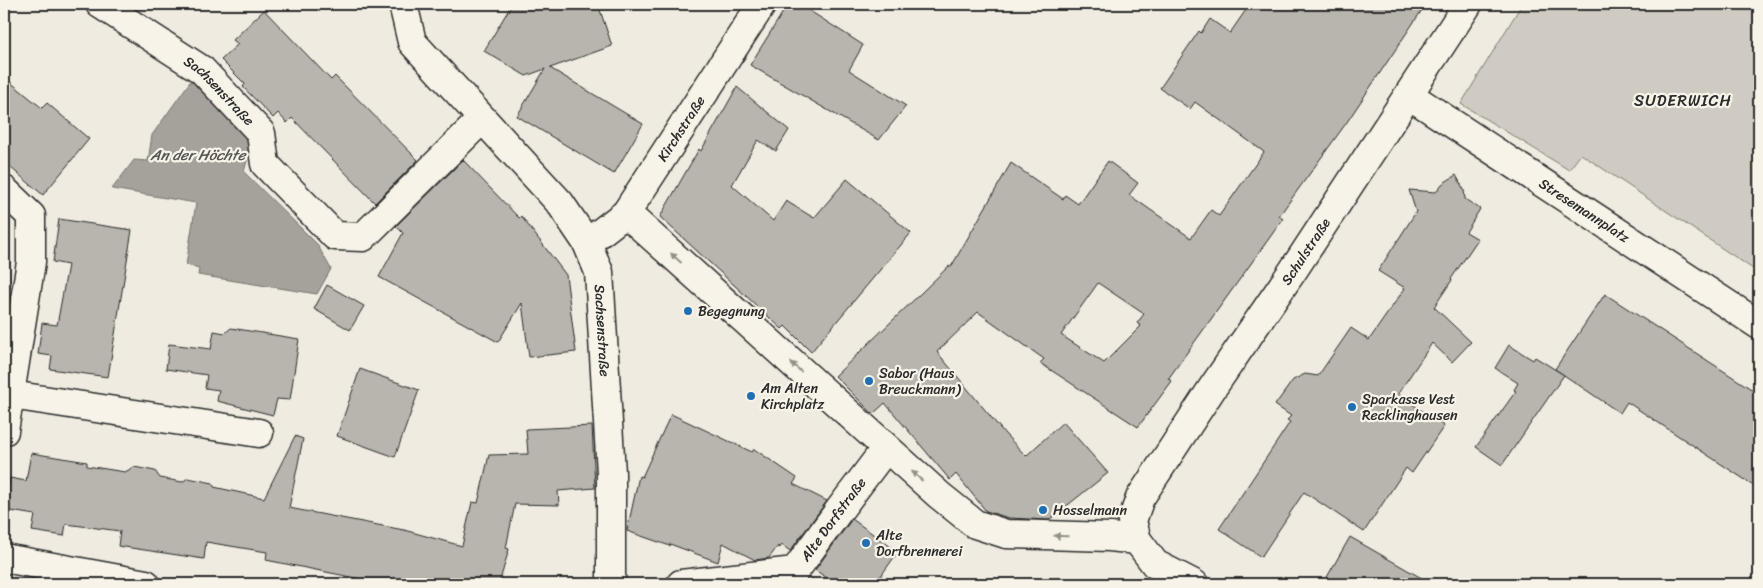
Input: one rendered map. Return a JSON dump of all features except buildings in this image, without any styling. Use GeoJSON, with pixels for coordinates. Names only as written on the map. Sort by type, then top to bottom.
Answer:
{"type":"FeatureCollection","features":[{"type":"Feature","properties":{"kind":"street","name":"Sachsenstraße"},"geometry":{"type":"LineString","coordinates":[[100,4],[202,70],[261,133],[265,164],[335,236],[363,237],[482,119]]}},
{"type":"Feature","properties":{"kind":"street","name":"Sachsenstraße"},"geometry":{"type":"LineString","coordinates":[[404,4],[412,42],[560,203],[587,243],[599,272],[611,473],[611,584]]}},
{"type":"Feature","properties":{"kind":"street","name":"Kirchstraße"},"geometry":{"type":"LineString","coordinates":[[587,243],[626,213],[762,4]]}},
{"type":"Feature","properties":{"kind":"street","name":"Schulstraße"},"geometry":{"type":"LineString","coordinates":[[1137,540],[1132,521],[1140,498],[1292,272],[1468,4]]}},
{"type":"Feature","properties":{"kind":"street","name":"Stresemannplatz"},"geometry":{"type":"LineString","coordinates":[[1409,95],[1759,325]]}},
{"type":"Feature","properties":{"kind":"street"},"geometry":{"type":"LineString","coordinates":[[4,190],[32,216],[31,262],[9,386],[4,431]]}},
{"type":"Feature","properties":{"kind":"street"},"geometry":{"type":"LineString","coordinates":[[626,213],[886,448],[975,524],[1006,534],[1110,537],[1137,540],[1155,564],[1194,584]]}},
{"type":"Feature","properties":{"kind":"street"},"geometry":{"type":"LineString","coordinates":[[9,386],[259,433]]}},
{"type":"Feature","properties":{"kind":"street","name":"Alte Dorfstraße"},"geometry":{"type":"LineString","coordinates":[[680,584],[795,571],[886,448]]}},
{"type":"Feature","properties":{"kind":"street"},"geometry":{"type":"LineString","coordinates":[[4,558],[146,584]]}},
{"type":"Feature","properties":{"kind":"shaded area"},"geometry":{"type":"Polygon","coordinates":[[[1522,4],[1759,4],[1759,273],[1581,154],[1569,170],[1461,104],[1522,4]]]}},
{"type":"Feature","properties":{"kind":"water","name":"An der Höchte"},"geometry":{"type":"Polygon","coordinates":[[[192,79],[252,142],[244,172],[317,244],[331,269],[317,294],[198,275],[199,268],[186,265],[196,203],[112,189],[134,160],[148,161],[152,135],[192,79]]]}},
{"type":"Feature","properties":{"kind":"place","name":"Begegnung"},"geometry":{"type":"Point","coordinates":[688,311]}},
{"type":"Feature","properties":{"kind":"place","name":"Sabor (Haus Breuckmann)"},"geometry":{"type":"Point","coordinates":[869,381]}},
{"type":"Feature","properties":{"kind":"place","name":"Am Alten Kirchplatz"},"geometry":{"type":"Point","coordinates":[751,396]}},
{"type":"Feature","properties":{"kind":"place","name":"Sparkasse Vest Recklinghausen"},"geometry":{"type":"Point","coordinates":[1352,407]}},
{"type":"Feature","properties":{"kind":"place","name":"Hosselmann"},"geometry":{"type":"Point","coordinates":[1043,510]}},
{"type":"Feature","properties":{"kind":"place","name":"Alte Dorfbrennerei"},"geometry":{"type":"Point","coordinates":[866,543]}},
{"type":"Feature","properties":{"kind":"district","name":"SUDERWICH"},"geometry":{"type":"Point","coordinates":[1683,100]}}]}
